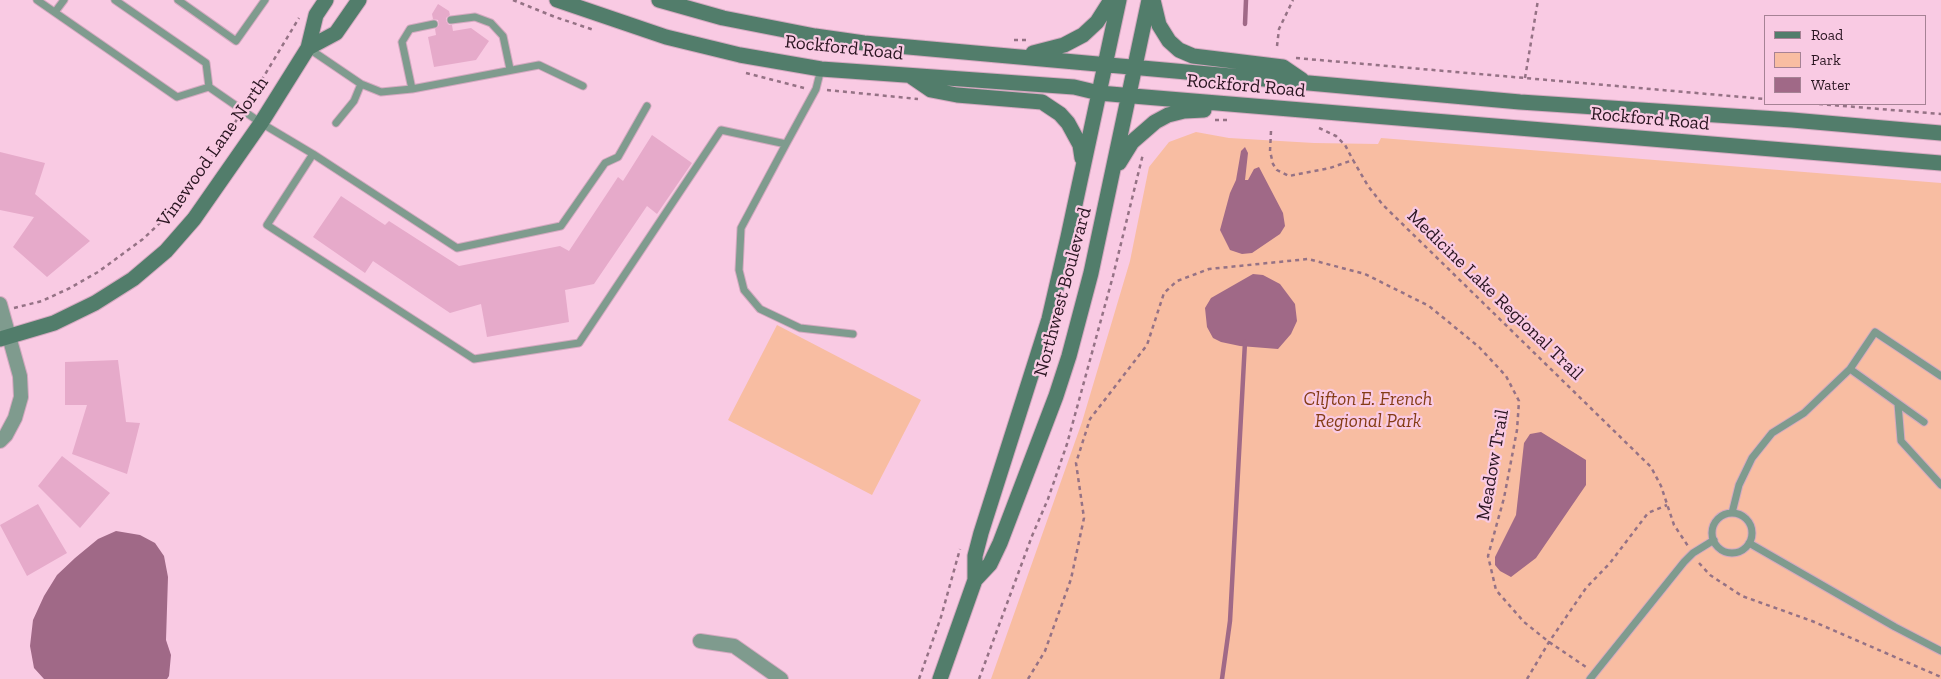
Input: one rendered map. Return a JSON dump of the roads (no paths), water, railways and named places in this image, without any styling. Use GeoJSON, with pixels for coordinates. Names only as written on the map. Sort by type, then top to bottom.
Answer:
{"type":"FeatureCollection","features":[{"type":"Feature","properties":{"kind":"main road","name":"Vinewood Lane North"},"geometry":{"type":"LineString","coordinates":[[4,338],[54,323],[95,303],[133,279],[166,251],[194,219],[261,123],[308,48],[316,15],[326,0]]}},
{"type":"Feature","properties":{"kind":"main road","name":"Vinewood Lane North"},"geometry":{"type":"LineString","coordinates":[[308,48],[336,33],[359,0]]}},
{"type":"Feature","properties":{"kind":"main road","name":"Rockford Road"},"geometry":{"type":"LineString","coordinates":[[557,0],[666,36],[740,55],[821,69],[1074,87],[1098,93],[1129,96],[1941,163]]}},
{"type":"Feature","properties":{"kind":"main road","name":"Rockford Road"},"geometry":{"type":"LineString","coordinates":[[659,0],[723,18],[815,36],[873,44],[1303,81],[1520,102],[1941,133]]}},
{"type":"Feature","properties":{"kind":"main road"},"geometry":{"type":"LineString","coordinates":[[1006,55],[1048,50],[1077,39],[1098,22],[1111,0]]}},
{"type":"Feature","properties":{"kind":"main road","name":"Northwest Boulevard"},"geometry":{"type":"LineString","coordinates":[[940,679],[975,580],[975,556],[1049,318],[1119,0]]}},
{"type":"Feature","properties":{"kind":"main road","name":"Northwest Boulevard"},"geometry":{"type":"LineString","coordinates":[[975,580],[990,564],[1000,543],[1056,396],[1069,356],[1091,273],[1149,0]]}},
{"type":"Feature","properties":{"kind":"main road"},"geometry":{"type":"LineString","coordinates":[[1153,0],[1159,25],[1169,41],[1179,50],[1193,56],[1283,67],[1303,81]]}},
{"type":"Feature","properties":{"kind":"main road"},"geometry":{"type":"LineString","coordinates":[[911,76],[931,90],[957,95],[1042,102],[1060,114],[1075,132],[1080,145],[1082,170]]}},
{"type":"Feature","properties":{"kind":"main road"},"geometry":{"type":"LineString","coordinates":[[1113,173],[1132,142],[1155,122],[1168,115],[1184,111],[1205,110],[1223,104]]}},
{"type":"Feature","properties":{"kind":"street"},"geometry":{"type":"LineString","coordinates":[[0,440],[6,436],[15,418],[21,397],[20,376],[4,338],[1,307]]}},
{"type":"Feature","properties":{"kind":"street"},"geometry":{"type":"LineString","coordinates":[[700,641],[734,646],[781,679]]}},
{"type":"Feature","properties":{"kind":"lane"},"geometry":{"type":"LineString","coordinates":[[37,0],[177,97],[209,87],[244,109],[261,123],[313,154],[457,248],[561,226],[605,163],[618,157],[647,106]]}},
{"type":"Feature","properties":{"kind":"lane"},"geometry":{"type":"LineString","coordinates":[[55,12],[64,0]]}},
{"type":"Feature","properties":{"kind":"lane"},"geometry":{"type":"LineString","coordinates":[[115,0],[206,63],[209,87]]}},
{"type":"Feature","properties":{"kind":"lane"},"geometry":{"type":"LineString","coordinates":[[178,0],[236,41],[264,0]]}},
{"type":"Feature","properties":{"kind":"lane"},"geometry":{"type":"LineString","coordinates":[[451,20],[475,17],[491,23],[503,36],[510,69]]}},
{"type":"Feature","properties":{"kind":"lane"},"geometry":{"type":"LineString","coordinates":[[412,89],[402,42],[410,29],[434,24]]}},
{"type":"Feature","properties":{"kind":"lane"},"geometry":{"type":"LineString","coordinates":[[308,48],[362,84],[381,92],[412,89],[539,65],[583,86]]}},
{"type":"Feature","properties":{"kind":"lane"},"geometry":{"type":"LineString","coordinates":[[821,69],[816,89],[741,228],[739,270],[744,290],[760,309],[800,328],[853,334]]}},
{"type":"Feature","properties":{"kind":"lane"},"geometry":{"type":"LineString","coordinates":[[336,123],[354,101],[362,84]]}},
{"type":"Feature","properties":{"kind":"lane"},"geometry":{"type":"LineString","coordinates":[[313,154],[267,225],[474,359],[579,343],[721,130],[786,144]]}},
{"type":"Feature","properties":{"kind":"lane"},"geometry":{"type":"LineString","coordinates":[[1732,513],[1739,485],[1752,458],[1772,433],[1804,413],[1850,369],[1875,332],[1941,376]]}},
{"type":"Feature","properties":{"kind":"lane"},"geometry":{"type":"LineString","coordinates":[[1850,369],[1924,422]]}},
{"type":"Feature","properties":{"kind":"lane"},"geometry":{"type":"LineString","coordinates":[[1898,404],[1901,441],[1941,485]]}},
{"type":"Feature","properties":{"kind":"lane"},"geometry":{"type":"LineString","coordinates":[[1732,513],[1743,516],[1748,521],[1752,534],[1750,543],[1742,550],[1728,552],[1717,546],[1712,535],[1715,522],[1724,514],[1732,513]]}},
{"type":"Feature","properties":{"kind":"lane"},"geometry":{"type":"LineString","coordinates":[[1592,676],[1684,562],[1714,540]]}},
{"type":"Feature","properties":{"kind":"lane"},"geometry":{"type":"LineString","coordinates":[[1750,543],[1941,652]]}},
{"type":"Feature","properties":{"kind":"water"},"geometry":{"type":"Polygon","coordinates":[[[1245,147],[1248,153],[1245,180],[1248,180],[1254,169],[1259,167],[1283,213],[1285,226],[1280,234],[1252,253],[1242,254],[1230,250],[1220,230],[1230,193],[1236,180],[1241,151],[1245,147]]]}},
{"type":"Feature","properties":{"kind":"water"},"geometry":{"type":"Polygon","coordinates":[[[1253,274],[1263,275],[1280,284],[1295,304],[1297,321],[1291,334],[1278,349],[1240,346],[1221,342],[1213,338],[1207,327],[1205,308],[1211,298],[1253,274]]]}},
{"type":"Feature","properties":{"kind":"water"},"geometry":{"type":"Polygon","coordinates":[[[1541,432],[1586,460],[1586,485],[1536,558],[1511,577],[1500,571],[1495,565],[1495,557],[1516,515],[1524,443],[1530,434],[1541,432]]]}},
{"type":"Feature","properties":{"kind":"water"},"geometry":{"type":"Polygon","coordinates":[[[116,531],[140,535],[155,543],[164,556],[168,577],[166,640],[171,655],[169,676],[167,679],[44,679],[34,668],[30,646],[33,620],[44,596],[57,575],[75,558],[98,539],[116,531]]]}},
{"type":"Feature","properties":{"kind":"waterway"},"geometry":{"type":"LineString","coordinates":[[1245,24],[1246,0]]}},
{"type":"Feature","properties":{"kind":"waterway"},"geometry":{"type":"LineString","coordinates":[[1222,679],[1230,621],[1245,342]]}},
{"type":"Feature","properties":{"kind":"park label","name":"Clifton E. French Regional Park"},"geometry":{"type":"Point","coordinates":[1368,411]}}]}
